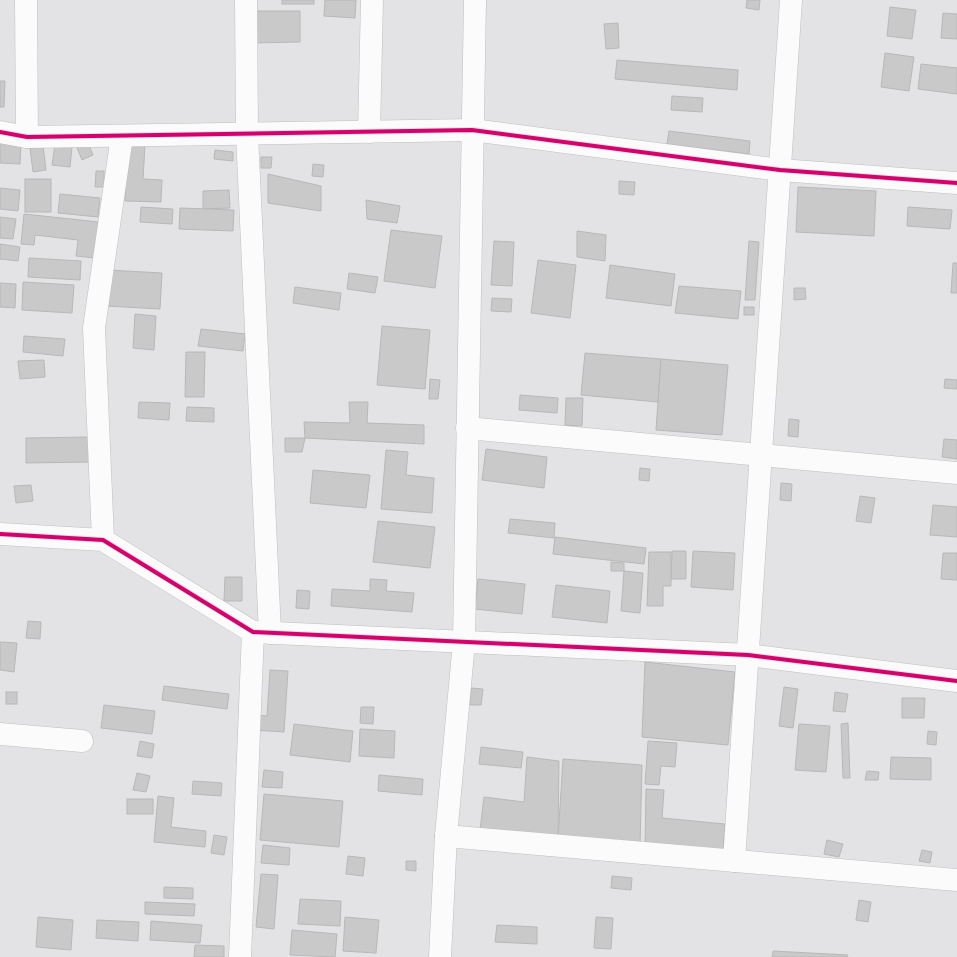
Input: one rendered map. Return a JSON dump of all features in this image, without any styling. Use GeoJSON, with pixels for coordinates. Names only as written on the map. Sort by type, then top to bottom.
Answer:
{"type":"FeatureCollection","features":[{"type":"Feature","properties":{"kind":"street"},"geometry":{"type":"LineString","coordinates":[[26,0],[27,137]]}},
{"type":"Feature","properties":{"kind":"street"},"geometry":{"type":"LineString","coordinates":[[240,957],[262,632],[247,134],[246,0]]}},
{"type":"Feature","properties":{"kind":"street"},"geometry":{"type":"LineString","coordinates":[[369,132],[372,0]]}},
{"type":"Feature","properties":{"kind":"street"},"geometry":{"type":"LineString","coordinates":[[440,957],[446,836],[464,642],[474,0]]}},
{"type":"Feature","properties":{"kind":"street"},"geometry":{"type":"LineString","coordinates":[[734,861],[791,0]]}},
{"type":"Feature","properties":{"kind":"street"},"geometry":{"type":"LineString","coordinates":[[0,132],[27,137],[472,130],[780,170],[957,183]]}},
{"type":"Feature","properties":{"kind":"street"},"geometry":{"type":"LineString","coordinates":[[103,540],[94,328],[122,136]]}},
{"type":"Feature","properties":{"kind":"street"},"geometry":{"type":"LineString","coordinates":[[467,428],[957,473]]}},
{"type":"Feature","properties":{"kind":"street"},"geometry":{"type":"LineString","coordinates":[[0,534],[103,540],[262,632],[748,655],[957,681]]}},
{"type":"Feature","properties":{"kind":"street"},"geometry":{"type":"LineString","coordinates":[[0,734],[82,741]]}},
{"type":"Feature","properties":{"kind":"street"},"geometry":{"type":"LineString","coordinates":[[446,836],[957,880]]}},
{"type":"Feature","properties":{"kind":"building"},"geometry":{"type":"Polygon","coordinates":[[[282,0],[314,0],[314,4],[282,4],[282,0]]]}},
{"type":"Feature","properties":{"kind":"building"},"geometry":{"type":"Polygon","coordinates":[[[325,0],[356,0],[355,18],[324,16],[325,0]]]}},
{"type":"Feature","properties":{"kind":"building"},"geometry":{"type":"Polygon","coordinates":[[[747,0],[760,0],[759,10],[746,8],[747,0]]]}},
{"type":"Feature","properties":{"kind":"building"},"geometry":{"type":"Polygon","coordinates":[[[890,7],[916,10],[912,39],[887,36],[890,7]]]}},
{"type":"Feature","properties":{"kind":"building"},"geometry":{"type":"Polygon","coordinates":[[[252,11],[300,11],[300,42],[252,43],[252,11]]]}},
{"type":"Feature","properties":{"kind":"building"},"geometry":{"type":"Polygon","coordinates":[[[943,13],[957,14],[957,39],[941,38],[943,13]]]}},
{"type":"Feature","properties":{"kind":"building"},"geometry":{"type":"Polygon","coordinates":[[[618,23],[619,48],[606,49],[604,24],[618,23]]]}},
{"type":"Feature","properties":{"kind":"building"},"geometry":{"type":"Polygon","coordinates":[[[885,53],[914,57],[909,91],[881,87],[885,53]]]}},
{"type":"Feature","properties":{"kind":"building"},"geometry":{"type":"Polygon","coordinates":[[[617,60],[738,70],[737,90],[615,79],[617,60]]]}},
{"type":"Feature","properties":{"kind":"building"},"geometry":{"type":"Polygon","coordinates":[[[921,64],[957,68],[957,94],[918,89],[921,64]]]}},
{"type":"Feature","properties":{"kind":"building"},"geometry":{"type":"Polygon","coordinates":[[[0,81],[5,81],[4,107],[0,107],[0,81]]]}},
{"type":"Feature","properties":{"kind":"building"},"geometry":{"type":"Polygon","coordinates":[[[672,96],[703,98],[702,112],[671,110],[672,96]]]}},
{"type":"Feature","properties":{"kind":"building"},"geometry":{"type":"Polygon","coordinates":[[[669,131],[750,141],[749,154],[667,144],[669,131]]]}},
{"type":"Feature","properties":{"kind":"building"},"geometry":{"type":"Polygon","coordinates":[[[86,138],[93,155],[82,160],[75,143],[86,138]]]}},
{"type":"Feature","properties":{"kind":"building"},"geometry":{"type":"Polygon","coordinates":[[[0,142],[21,143],[20,164],[0,163],[0,142]]]}},
{"type":"Feature","properties":{"kind":"building"},"geometry":{"type":"Polygon","coordinates":[[[55,144],[72,147],[70,167],[52,165],[55,144]]]}},
{"type":"Feature","properties":{"kind":"building"},"geometry":{"type":"Polygon","coordinates":[[[127,144],[145,145],[143,179],[162,180],[161,202],[125,201],[127,144]]]}},
{"type":"Feature","properties":{"kind":"building"},"geometry":{"type":"Polygon","coordinates":[[[43,146],[46,170],[33,172],[30,148],[43,146]]]}},
{"type":"Feature","properties":{"kind":"building"},"geometry":{"type":"Polygon","coordinates":[[[215,150],[233,152],[233,161],[214,159],[215,150]]]}},
{"type":"Feature","properties":{"kind":"building"},"geometry":{"type":"Polygon","coordinates":[[[261,157],[272,157],[271,168],[261,168],[261,157]]]}},
{"type":"Feature","properties":{"kind":"building"},"geometry":{"type":"Polygon","coordinates":[[[313,164],[324,165],[323,177],[312,176],[313,164]]]}},
{"type":"Feature","properties":{"kind":"building"},"geometry":{"type":"Polygon","coordinates":[[[96,171],[104,171],[104,187],[95,187],[96,171]]]}},
{"type":"Feature","properties":{"kind":"building"},"geometry":{"type":"Polygon","coordinates":[[[268,174],[321,186],[321,211],[268,203],[268,174]]]}},
{"type":"Feature","properties":{"kind":"building"},"geometry":{"type":"Polygon","coordinates":[[[25,179],[51,179],[51,212],[25,212],[25,179]]]}},
{"type":"Feature","properties":{"kind":"building"},"geometry":{"type":"Polygon","coordinates":[[[619,181],[635,182],[634,195],[619,194],[619,181]]]}},
{"type":"Feature","properties":{"kind":"building"},"geometry":{"type":"Polygon","coordinates":[[[798,187],[876,191],[874,236],[796,232],[798,187]]]}},
{"type":"Feature","properties":{"kind":"building"},"geometry":{"type":"Polygon","coordinates":[[[0,188],[20,190],[18,211],[0,209],[0,188]]]}},
{"type":"Feature","properties":{"kind":"building"},"geometry":{"type":"Polygon","coordinates":[[[229,190],[230,208],[203,209],[203,191],[229,190]]]}},
{"type":"Feature","properties":{"kind":"building"},"geometry":{"type":"Polygon","coordinates":[[[60,194],[100,198],[98,217],[58,213],[60,194]]]}},
{"type":"Feature","properties":{"kind":"building"},"geometry":{"type":"Polygon","coordinates":[[[366,200],[400,206],[397,223],[367,219],[366,200]]]}},
{"type":"Feature","properties":{"kind":"building"},"geometry":{"type":"Polygon","coordinates":[[[141,207],[173,209],[172,224],[140,222],[141,207]]]}},
{"type":"Feature","properties":{"kind":"building"},"geometry":{"type":"Polygon","coordinates":[[[908,207],[952,210],[950,229],[907,226],[908,207]]]}},
{"type":"Feature","properties":{"kind":"building"},"geometry":{"type":"Polygon","coordinates":[[[180,208],[234,210],[233,231],[179,229],[180,208]]]}},
{"type":"Feature","properties":{"kind":"building"},"geometry":{"type":"Polygon","coordinates":[[[24,214],[99,222],[95,258],[76,256],[78,240],[35,235],[34,245],[21,244],[24,214]]]}},
{"type":"Feature","properties":{"kind":"building"},"geometry":{"type":"Polygon","coordinates":[[[0,217],[16,219],[13,239],[0,238],[0,217]]]}},
{"type":"Feature","properties":{"kind":"building"},"geometry":{"type":"Polygon","coordinates":[[[391,230],[442,236],[435,288],[384,281],[391,230]]]}},
{"type":"Feature","properties":{"kind":"building"},"geometry":{"type":"Polygon","coordinates":[[[577,231],[606,235],[605,261],[577,257],[577,231]]]}},
{"type":"Feature","properties":{"kind":"building"},"geometry":{"type":"Polygon","coordinates":[[[494,241],[514,242],[512,286],[491,285],[494,241]]]}},
{"type":"Feature","properties":{"kind":"building"},"geometry":{"type":"Polygon","coordinates":[[[749,241],[759,242],[755,300],[745,300],[749,241]]]}},
{"type":"Feature","properties":{"kind":"building"},"geometry":{"type":"Polygon","coordinates":[[[0,244],[20,247],[18,261],[0,259],[0,244]]]}},
{"type":"Feature","properties":{"kind":"building"},"geometry":{"type":"Polygon","coordinates":[[[29,258],[81,261],[80,280],[28,277],[29,258]]]}},
{"type":"Feature","properties":{"kind":"building"},"geometry":{"type":"Polygon","coordinates":[[[538,260],[576,265],[570,318],[531,313],[538,260]]]}},
{"type":"Feature","properties":{"kind":"building"},"geometry":{"type":"Polygon","coordinates":[[[953,263],[957,263],[957,293],[951,293],[953,263]]]}},
{"type":"Feature","properties":{"kind":"building"},"geometry":{"type":"Polygon","coordinates":[[[610,265],[675,274],[671,306],[606,298],[610,265]]]}},
{"type":"Feature","properties":{"kind":"building"},"geometry":{"type":"Polygon","coordinates":[[[108,270],[162,273],[160,309],[106,306],[108,270]]]}},
{"type":"Feature","properties":{"kind":"building"},"geometry":{"type":"Polygon","coordinates":[[[349,273],[378,277],[375,293],[347,289],[349,273]]]}},
{"type":"Feature","properties":{"kind":"building"},"geometry":{"type":"Polygon","coordinates":[[[23,282],[74,285],[72,313],[22,310],[23,282]]]}},
{"type":"Feature","properties":{"kind":"building"},"geometry":{"type":"Polygon","coordinates":[[[0,283],[16,284],[15,308],[0,307],[0,283]]]}},
{"type":"Feature","properties":{"kind":"building"},"geometry":{"type":"Polygon","coordinates":[[[679,286],[741,291],[738,319],[675,313],[679,286]]]}},
{"type":"Feature","properties":{"kind":"building"},"geometry":{"type":"Polygon","coordinates":[[[295,287],[341,293],[339,310],[293,303],[295,287]]]}},
{"type":"Feature","properties":{"kind":"building"},"geometry":{"type":"Polygon","coordinates":[[[794,288],[805,288],[806,299],[794,300],[794,288]]]}},
{"type":"Feature","properties":{"kind":"building"},"geometry":{"type":"Polygon","coordinates":[[[492,298],[512,299],[511,312],[491,311],[492,298]]]}},
{"type":"Feature","properties":{"kind":"building"},"geometry":{"type":"Polygon","coordinates":[[[744,307],[754,307],[754,315],[744,315],[744,307]]]}},
{"type":"Feature","properties":{"kind":"building"},"geometry":{"type":"Polygon","coordinates":[[[135,314],[156,316],[154,350],[133,348],[135,314]]]}},
{"type":"Feature","properties":{"kind":"building"},"geometry":{"type":"Polygon","coordinates":[[[382,326],[430,330],[425,389],[377,385],[382,326]]]}},
{"type":"Feature","properties":{"kind":"building"},"geometry":{"type":"Polygon","coordinates":[[[201,329],[245,334],[243,351],[198,346],[201,329]]]}},
{"type":"Feature","properties":{"kind":"building"},"geometry":{"type":"Polygon","coordinates":[[[24,336],[65,339],[63,356],[23,352],[24,336]]]}},
{"type":"Feature","properties":{"kind":"building"},"geometry":{"type":"Polygon","coordinates":[[[186,352],[205,352],[204,397],[185,397],[186,352]]]}},
{"type":"Feature","properties":{"kind":"building"},"geometry":{"type":"Polygon","coordinates":[[[585,353],[661,359],[658,402],[581,395],[585,353]]]}},
{"type":"Feature","properties":{"kind":"building"},"geometry":{"type":"Polygon","coordinates":[[[661,359],[728,365],[722,435],[656,430],[661,359]]]}},
{"type":"Feature","properties":{"kind":"building"},"geometry":{"type":"Polygon","coordinates":[[[44,360],[45,377],[20,379],[18,361],[44,360]]]}},
{"type":"Feature","properties":{"kind":"building"},"geometry":{"type":"Polygon","coordinates":[[[430,379],[440,380],[438,399],[429,399],[430,379]]]}},
{"type":"Feature","properties":{"kind":"building"},"geometry":{"type":"Polygon","coordinates":[[[945,379],[957,380],[957,389],[944,388],[945,379]]]}},
{"type":"Feature","properties":{"kind":"building"},"geometry":{"type":"Polygon","coordinates":[[[520,395],[558,398],[557,413],[519,410],[520,395]]]}},
{"type":"Feature","properties":{"kind":"building"},"geometry":{"type":"Polygon","coordinates":[[[566,398],[583,398],[582,426],[565,425],[566,398]]]}},
{"type":"Feature","properties":{"kind":"building"},"geometry":{"type":"Polygon","coordinates":[[[139,402],[170,403],[169,420],[138,418],[139,402]]]}},
{"type":"Feature","properties":{"kind":"building"},"geometry":{"type":"Polygon","coordinates":[[[349,402],[368,402],[367,423],[424,425],[424,444],[305,438],[304,422],[350,423],[349,402]]]}},
{"type":"Feature","properties":{"kind":"building"},"geometry":{"type":"Polygon","coordinates":[[[187,407],[214,408],[214,422],[186,421],[187,407]]]}},
{"type":"Feature","properties":{"kind":"building"},"geometry":{"type":"Polygon","coordinates":[[[789,419],[799,420],[798,437],[788,436],[789,419]]]}},
{"type":"Feature","properties":{"kind":"building"},"geometry":{"type":"Polygon","coordinates":[[[89,437],[90,462],[26,463],[26,438],[89,437]]]}},
{"type":"Feature","properties":{"kind":"building"},"geometry":{"type":"Polygon","coordinates":[[[285,438],[305,438],[302,452],[285,452],[285,438]]]}},
{"type":"Feature","properties":{"kind":"building"},"geometry":{"type":"Polygon","coordinates":[[[944,439],[957,440],[957,459],[942,457],[944,439]]]}},
{"type":"Feature","properties":{"kind":"building"},"geometry":{"type":"Polygon","coordinates":[[[486,449],[547,457],[544,488],[482,480],[486,449]]]}},
{"type":"Feature","properties":{"kind":"building"},"geometry":{"type":"Polygon","coordinates":[[[386,450],[408,452],[406,475],[434,478],[432,513],[381,509],[386,450]]]}},
{"type":"Feature","properties":{"kind":"building"},"geometry":{"type":"Polygon","coordinates":[[[640,468],[650,469],[649,481],[639,480],[640,468]]]}},
{"type":"Feature","properties":{"kind":"building"},"geometry":{"type":"Polygon","coordinates":[[[313,470],[370,475],[366,508],[310,503],[313,470]]]}},
{"type":"Feature","properties":{"kind":"building"},"geometry":{"type":"Polygon","coordinates":[[[781,483],[792,484],[791,501],[780,500],[781,483]]]}},
{"type":"Feature","properties":{"kind":"building"},"geometry":{"type":"Polygon","coordinates":[[[31,485],[33,501],[16,503],[14,486],[31,485]]]}},
{"type":"Feature","properties":{"kind":"building"},"geometry":{"type":"Polygon","coordinates":[[[860,496],[875,498],[871,523],[856,521],[860,496]]]}},
{"type":"Feature","properties":{"kind":"building"},"geometry":{"type":"Polygon","coordinates":[[[933,505],[957,507],[957,537],[930,535],[933,505]]]}},
{"type":"Feature","properties":{"kind":"building"},"geometry":{"type":"Polygon","coordinates":[[[510,519],[555,523],[554,538],[508,533],[510,519]]]}},
{"type":"Feature","properties":{"kind":"building"},"geometry":{"type":"Polygon","coordinates":[[[378,521],[435,527],[430,568],[373,562],[378,521]]]}},
{"type":"Feature","properties":{"kind":"building"},"geometry":{"type":"Polygon","coordinates":[[[555,537],[646,548],[644,564],[553,554],[555,537]]]}},
{"type":"Feature","properties":{"kind":"building"},"geometry":{"type":"Polygon","coordinates":[[[672,551],[686,551],[686,579],[671,579],[672,551]]]}},
{"type":"Feature","properties":{"kind":"building"},"geometry":{"type":"Polygon","coordinates":[[[693,551],[735,553],[733,590],[691,587],[693,551]]]}},
{"type":"Feature","properties":{"kind":"building"},"geometry":{"type":"Polygon","coordinates":[[[649,552],[671,552],[671,586],[663,586],[663,606],[647,606],[649,552]]]}},
{"type":"Feature","properties":{"kind":"building"},"geometry":{"type":"Polygon","coordinates":[[[943,553],[957,553],[957,580],[941,579],[943,553]]]}},
{"type":"Feature","properties":{"kind":"building"},"geometry":{"type":"Polygon","coordinates":[[[611,562],[624,563],[624,571],[611,571],[611,562]]]}},
{"type":"Feature","properties":{"kind":"building"},"geometry":{"type":"Polygon","coordinates":[[[624,571],[643,573],[640,613],[621,611],[624,571]]]}},
{"type":"Feature","properties":{"kind":"building"},"geometry":{"type":"Polygon","coordinates":[[[225,577],[242,577],[242,601],[224,601],[225,577]]]}},
{"type":"Feature","properties":{"kind":"building"},"geometry":{"type":"Polygon","coordinates":[[[370,579],[387,580],[386,591],[414,593],[412,612],[331,606],[332,589],[370,591],[370,579]]]}},
{"type":"Feature","properties":{"kind":"building"},"geometry":{"type":"Polygon","coordinates":[[[478,579],[525,584],[522,614],[475,609],[478,579]]]}},
{"type":"Feature","properties":{"kind":"building"},"geometry":{"type":"Polygon","coordinates":[[[556,585],[610,591],[607,623],[552,617],[556,585]]]}},
{"type":"Feature","properties":{"kind":"building"},"geometry":{"type":"Polygon","coordinates":[[[297,590],[310,591],[309,609],[296,608],[297,590]]]}},
{"type":"Feature","properties":{"kind":"building"},"geometry":{"type":"Polygon","coordinates":[[[28,621],[41,622],[40,639],[26,638],[28,621]]]}},
{"type":"Feature","properties":{"kind":"building"},"geometry":{"type":"Polygon","coordinates":[[[0,642],[17,643],[14,672],[0,670],[0,642]]]}},
{"type":"Feature","properties":{"kind":"building"},"geometry":{"type":"Polygon","coordinates":[[[645,662],[735,672],[728,745],[642,737],[645,662]]]}},
{"type":"Feature","properties":{"kind":"building"},"geometry":{"type":"Polygon","coordinates":[[[270,670],[288,671],[284,732],[253,730],[254,715],[267,716],[270,670]]]}},
{"type":"Feature","properties":{"kind":"building"},"geometry":{"type":"Polygon","coordinates":[[[164,686],[229,694],[227,709],[162,700],[164,686]]]}},
{"type":"Feature","properties":{"kind":"building"},"geometry":{"type":"Polygon","coordinates":[[[784,687],[798,689],[793,728],[779,726],[784,687]]]}},
{"type":"Feature","properties":{"kind":"building"},"geometry":{"type":"Polygon","coordinates":[[[471,688],[483,689],[481,705],[470,705],[471,688]]]}},
{"type":"Feature","properties":{"kind":"building"},"geometry":{"type":"Polygon","coordinates":[[[6,692],[17,692],[17,704],[6,704],[6,692]]]}},
{"type":"Feature","properties":{"kind":"building"},"geometry":{"type":"Polygon","coordinates":[[[835,692],[848,694],[845,712],[833,711],[835,692]]]}},
{"type":"Feature","properties":{"kind":"building"},"geometry":{"type":"Polygon","coordinates":[[[902,698],[925,698],[924,718],[902,718],[902,698]]]}},
{"type":"Feature","properties":{"kind":"building"},"geometry":{"type":"Polygon","coordinates":[[[104,705],[155,711],[152,734],[101,728],[104,705]]]}},
{"type":"Feature","properties":{"kind":"building"},"geometry":{"type":"Polygon","coordinates":[[[361,707],[374,707],[373,724],[360,723],[361,707]]]}},
{"type":"Feature","properties":{"kind":"building"},"geometry":{"type":"Polygon","coordinates":[[[848,723],[850,778],[843,778],[841,724],[848,723]]]}},
{"type":"Feature","properties":{"kind":"building"},"geometry":{"type":"Polygon","coordinates":[[[294,724],[353,731],[350,762],[290,755],[294,724]]]}},
{"type":"Feature","properties":{"kind":"building"},"geometry":{"type":"Polygon","coordinates":[[[799,724],[830,726],[826,772],[795,770],[799,724]]]}},
{"type":"Feature","properties":{"kind":"building"},"geometry":{"type":"Polygon","coordinates":[[[360,729],[395,731],[394,758],[359,756],[360,729]]]}},
{"type":"Feature","properties":{"kind":"building"},"geometry":{"type":"Polygon","coordinates":[[[928,731],[937,732],[936,745],[927,744],[928,731]]]}},
{"type":"Feature","properties":{"kind":"building"},"geometry":{"type":"Polygon","coordinates":[[[140,741],[154,744],[152,758],[137,756],[140,741]]]}},
{"type":"Feature","properties":{"kind":"building"},"geometry":{"type":"Polygon","coordinates":[[[648,741],[677,743],[675,767],[661,766],[659,785],[645,784],[648,741]]]}},
{"type":"Feature","properties":{"kind":"building"},"geometry":{"type":"Polygon","coordinates":[[[481,747],[523,752],[521,768],[479,764],[481,747]]]}},
{"type":"Feature","properties":{"kind":"building"},"geometry":{"type":"Polygon","coordinates":[[[527,757],[559,761],[558,839],[480,830],[484,797],[524,802],[527,757]]]}},
{"type":"Feature","properties":{"kind":"building"},"geometry":{"type":"Polygon","coordinates":[[[891,757],[931,758],[931,780],[890,779],[891,757]]]}},
{"type":"Feature","properties":{"kind":"building"},"geometry":{"type":"Polygon","coordinates":[[[563,759],[642,765],[640,847],[558,839],[563,759]]]}},
{"type":"Feature","properties":{"kind":"building"},"geometry":{"type":"Polygon","coordinates":[[[264,770],[283,772],[282,788],[262,787],[264,770]]]}},
{"type":"Feature","properties":{"kind":"building"},"geometry":{"type":"Polygon","coordinates":[[[867,771],[879,772],[878,780],[865,780],[867,771]]]}},
{"type":"Feature","properties":{"kind":"building"},"geometry":{"type":"Polygon","coordinates":[[[137,773],[150,776],[146,792],[133,790],[137,773]]]}},
{"type":"Feature","properties":{"kind":"building"},"geometry":{"type":"Polygon","coordinates":[[[379,775],[423,779],[422,795],[378,791],[379,775]]]}},
{"type":"Feature","properties":{"kind":"building"},"geometry":{"type":"Polygon","coordinates":[[[193,781],[222,783],[221,796],[192,794],[193,781]]]}},
{"type":"Feature","properties":{"kind":"building"},"geometry":{"type":"Polygon","coordinates":[[[646,789],[664,790],[662,818],[725,824],[723,853],[645,846],[646,789]]]}},
{"type":"Feature","properties":{"kind":"building"},"geometry":{"type":"Polygon","coordinates":[[[264,794],[343,801],[339,847],[260,840],[264,794]]]}},
{"type":"Feature","properties":{"kind":"building"},"geometry":{"type":"Polygon","coordinates":[[[158,796],[174,798],[171,827],[206,831],[205,847],[154,842],[158,796]]]}},
{"type":"Feature","properties":{"kind":"building"},"geometry":{"type":"Polygon","coordinates":[[[127,799],[153,799],[153,814],[127,814],[127,799]]]}},
{"type":"Feature","properties":{"kind":"building"},"geometry":{"type":"Polygon","coordinates":[[[214,835],[227,837],[224,855],[211,853],[214,835]]]}},
{"type":"Feature","properties":{"kind":"building"},"geometry":{"type":"Polygon","coordinates":[[[827,840],[843,844],[839,857],[824,854],[827,840]]]}},
{"type":"Feature","properties":{"kind":"building"},"geometry":{"type":"Polygon","coordinates":[[[263,845],[290,848],[289,865],[261,863],[263,845]]]}},
{"type":"Feature","properties":{"kind":"building"},"geometry":{"type":"Polygon","coordinates":[[[922,850],[932,852],[930,863],[919,861],[922,850]]]}},
{"type":"Feature","properties":{"kind":"building"},"geometry":{"type":"Polygon","coordinates":[[[348,856],[365,858],[363,876],[346,874],[348,856]]]}},
{"type":"Feature","properties":{"kind":"building"},"geometry":{"type":"Polygon","coordinates":[[[406,861],[416,861],[416,871],[406,870],[406,861]]]}},
{"type":"Feature","properties":{"kind":"building"},"geometry":{"type":"Polygon","coordinates":[[[261,874],[278,875],[274,929],[256,927],[261,874]]]}},
{"type":"Feature","properties":{"kind":"building"},"geometry":{"type":"Polygon","coordinates":[[[612,876],[632,878],[631,890],[611,888],[612,876]]]}},
{"type":"Feature","properties":{"kind":"building"},"geometry":{"type":"Polygon","coordinates":[[[164,887],[193,888],[193,899],[164,898],[164,887]]]}},
{"type":"Feature","properties":{"kind":"building"},"geometry":{"type":"Polygon","coordinates":[[[300,899],[341,901],[340,926],[298,924],[300,899]]]}},
{"type":"Feature","properties":{"kind":"building"},"geometry":{"type":"Polygon","coordinates":[[[859,900],[871,902],[868,922],[856,920],[859,900]]]}},
{"type":"Feature","properties":{"kind":"building"},"geometry":{"type":"Polygon","coordinates":[[[145,902],[195,904],[194,916],[145,914],[145,902]]]}},
{"type":"Feature","properties":{"kind":"building"},"geometry":{"type":"Polygon","coordinates":[[[38,917],[73,920],[71,950],[36,947],[38,917]]]}},
{"type":"Feature","properties":{"kind":"building"},"geometry":{"type":"Polygon","coordinates":[[[345,917],[379,920],[376,953],[343,951],[345,917]]]}},
{"type":"Feature","properties":{"kind":"building"},"geometry":{"type":"Polygon","coordinates":[[[596,917],[613,918],[611,949],[594,948],[596,917]]]}},
{"type":"Feature","properties":{"kind":"building"},"geometry":{"type":"Polygon","coordinates":[[[97,920],[139,922],[138,941],[96,938],[97,920]]]}},
{"type":"Feature","properties":{"kind":"building"},"geometry":{"type":"Polygon","coordinates":[[[151,921],[202,925],[200,943],[150,940],[151,921]]]}},
{"type":"Feature","properties":{"kind":"building"},"geometry":{"type":"Polygon","coordinates":[[[497,925],[537,927],[537,944],[495,942],[497,925]]]}},
{"type":"Feature","properties":{"kind":"building"},"geometry":{"type":"Polygon","coordinates":[[[292,930],[337,934],[335,957],[290,955],[292,930]]]}},
{"type":"Feature","properties":{"kind":"building"},"geometry":{"type":"Polygon","coordinates":[[[195,945],[224,946],[224,957],[194,957],[195,945]]]}},
{"type":"Feature","properties":{"kind":"building"},"geometry":{"type":"Polygon","coordinates":[[[773,951],[848,955],[847,957],[772,957],[773,951]]]}},
{"type":"Feature","properties":{"kind":"cycle path"},"geometry":{"type":"LineString","coordinates":[[0,132],[27,137],[472,130],[780,170],[957,183]]}},
{"type":"Feature","properties":{"kind":"cycle path"},"geometry":{"type":"LineString","coordinates":[[0,534],[103,540],[253,632],[748,655],[957,681]]}}]}
